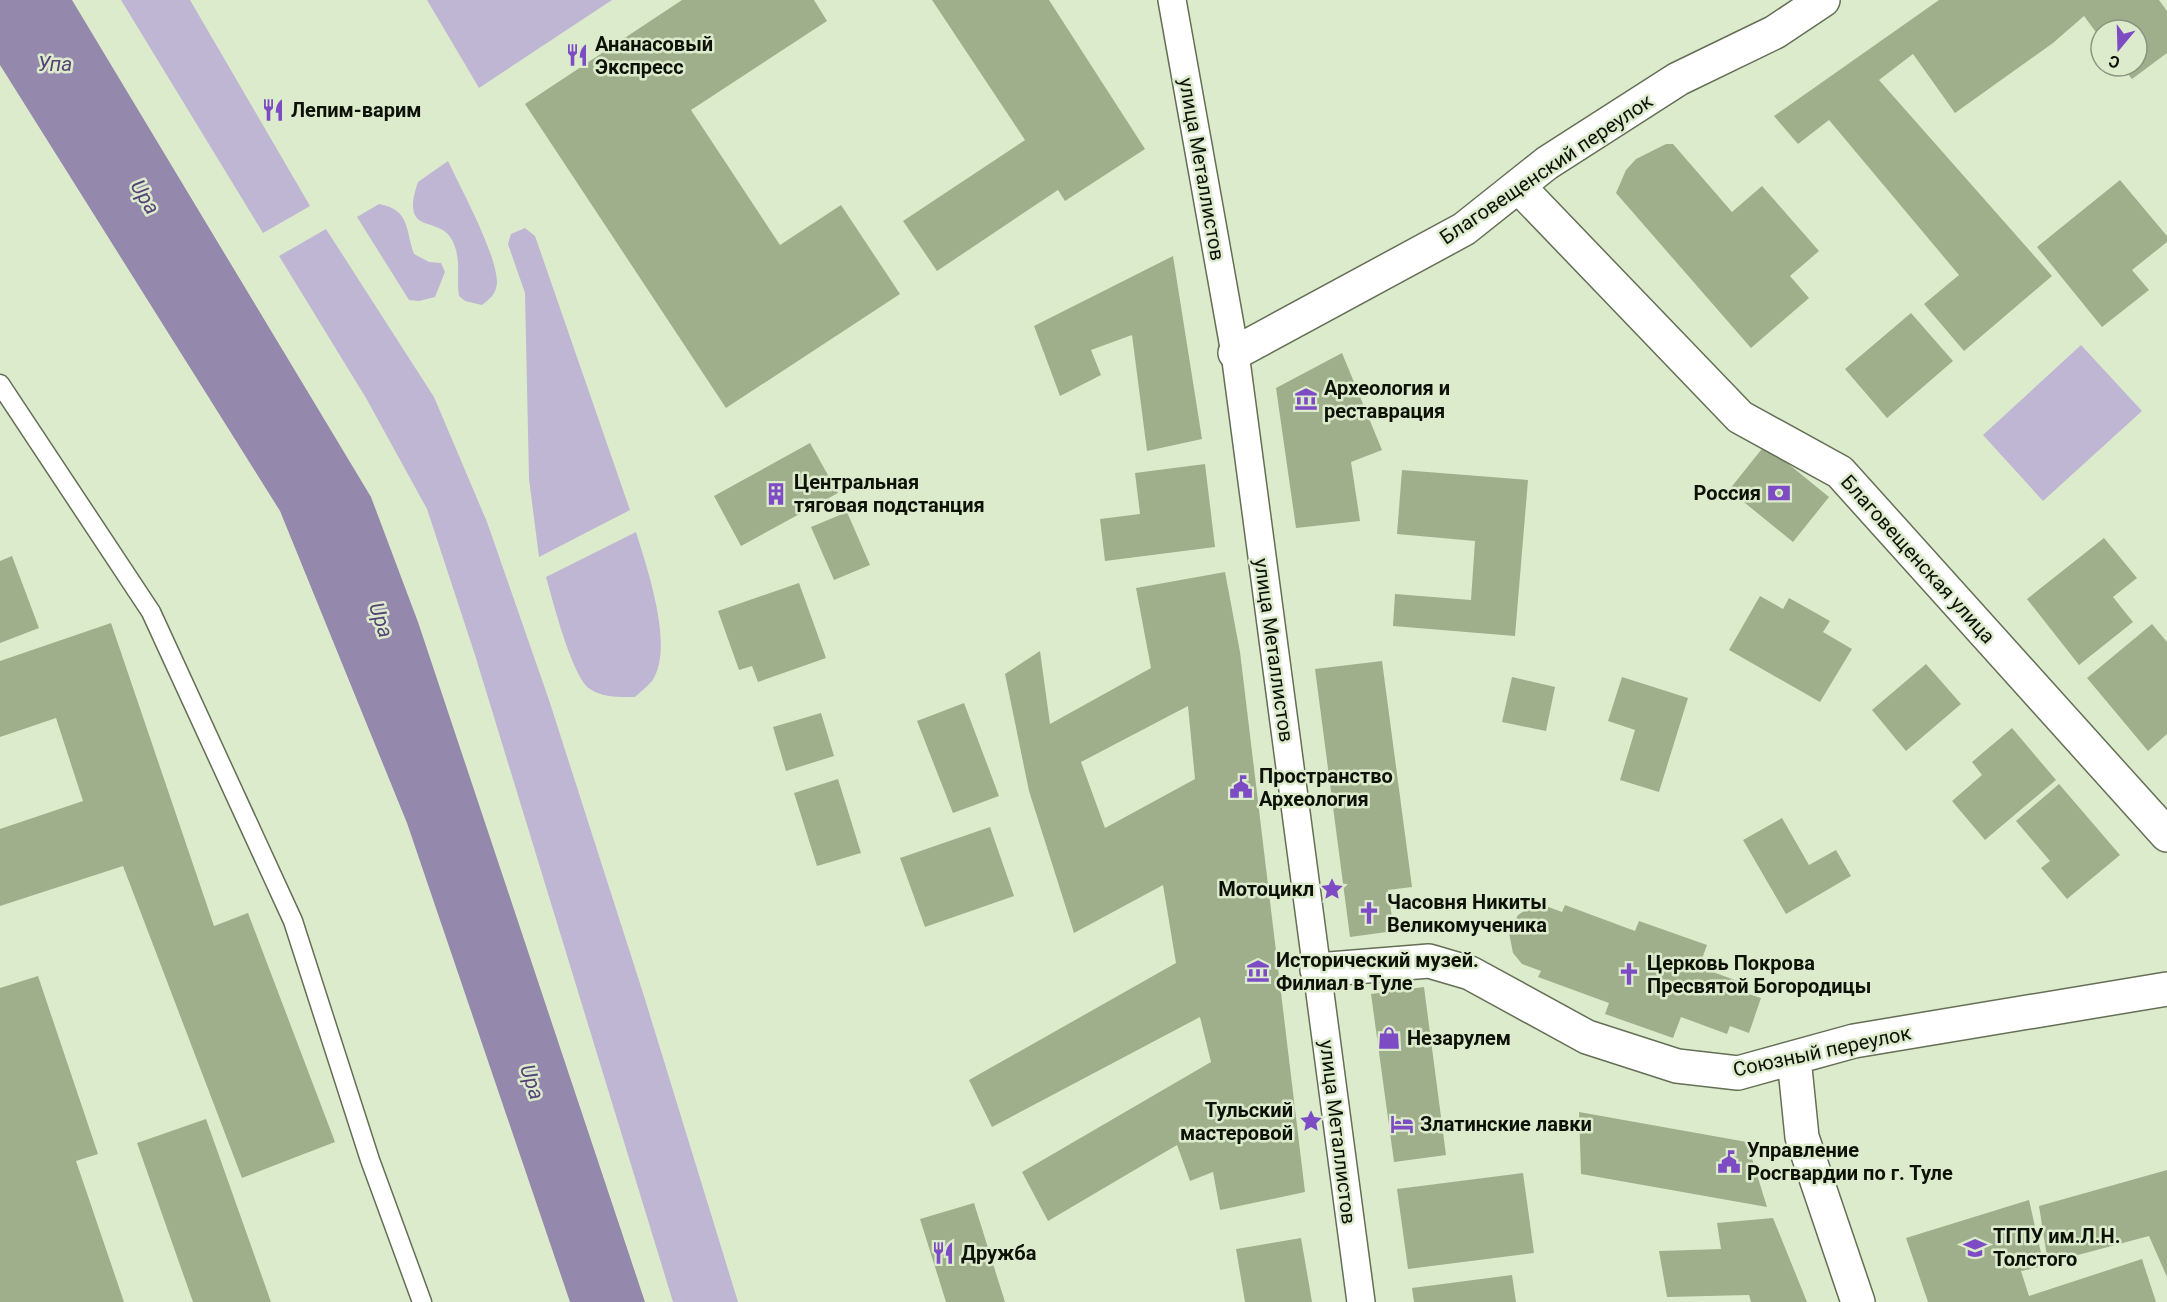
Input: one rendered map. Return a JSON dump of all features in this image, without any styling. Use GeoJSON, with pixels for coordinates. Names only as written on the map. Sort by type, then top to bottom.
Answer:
{"type":"FeatureCollection","features":[{"type":"Feature","properties":{"kind":"street","name":"улица Металлистов"},"geometry":{"type":"LineString","coordinates":[[1172,0],[1235,353],[1361,1302]]}},
{"type":"Feature","properties":{"kind":"street","name":"Благовещенский переулок"},"geometry":{"type":"LineString","coordinates":[[1235,353],[1464,229],[1547,163],[1678,79],[1776,32],[1823,0]]}},
{"type":"Feature","properties":{"kind":"street","name":"Благовещенская улица"},"geometry":{"type":"LineString","coordinates":[[1518,186],[1740,417],[1840,472],[2167,835]]}},
{"type":"Feature","properties":{"kind":"street","name":"Союзный переулок"},"geometry":{"type":"LineString","coordinates":[[1317,970],[1429,960],[1470,973],[1587,1037],[1677,1066],[1738,1073],[1854,1041],[2167,989]]}},
{"type":"Feature","properties":{"kind":"street"},"geometry":{"type":"LineString","coordinates":[[1794,1058],[1802,1137],[1858,1302]]}},
{"type":"Feature","properties":{"kind":"lane"},"geometry":{"type":"LineString","coordinates":[[0,384],[151,612],[161,633],[293,921],[370,1160],[422,1302]]}},
{"type":"Feature","properties":{"kind":"shaded area"},"geometry":{"type":"Polygon","coordinates":[[[121,0],[190,0],[310,206],[263,233],[121,0]]]}},
{"type":"Feature","properties":{"kind":"shaded area"},"geometry":{"type":"Polygon","coordinates":[[[427,0],[612,0],[479,88],[427,0]]]}},
{"type":"Feature","properties":{"kind":"shaded area"},"geometry":{"type":"Polygon","coordinates":[[[448,161],[485,239],[495,271],[497,283],[494,293],[482,305],[465,301],[459,296],[458,261],[452,240],[446,232],[417,218],[413,211],[413,200],[418,182],[448,161]]]}},
{"type":"Feature","properties":{"kind":"shaded area"},"geometry":{"type":"Polygon","coordinates":[[[379,204],[389,207],[401,216],[405,222],[414,254],[429,262],[441,263],[445,272],[435,297],[419,301],[409,300],[357,217],[379,204]]]}},
{"type":"Feature","properties":{"kind":"shaded area"},"geometry":{"type":"Polygon","coordinates":[[[525,228],[535,236],[630,510],[539,557],[529,479],[525,293],[508,244],[511,234],[525,228]]]}},
{"type":"Feature","properties":{"kind":"shaded area"},"geometry":{"type":"Polygon","coordinates":[[[326,229],[434,397],[487,522],[549,700],[644,996],[738,1302],[673,1302],[475,655],[427,509],[366,398],[279,256],[326,229]]]}},
{"type":"Feature","properties":{"kind":"shaded area"},"geometry":{"type":"Polygon","coordinates":[[[2081,345],[2142,411],[2043,501],[1983,435],[2081,345]]]}},
{"type":"Feature","properties":{"kind":"shaded area"},"geometry":{"type":"Polygon","coordinates":[[[636,532],[657,608],[661,649],[658,667],[652,681],[635,697],[618,697],[595,692],[583,682],[570,655],[546,577],[636,532]]]}},
{"type":"Feature","properties":{"kind":"water","name":"Упа"},"geometry":{"type":"Polygon","coordinates":[[[0,0],[72,0],[371,497],[418,622],[645,1302],[570,1302],[407,823],[280,511],[0,65],[0,0]]]}},
{"type":"Feature","properties":{"kind":"building"},"geometry":{"type":"Polygon","coordinates":[[[682,0],[814,0],[827,21],[691,110],[780,245],[841,205],[900,294],[726,408],[525,104],[682,0]]]}},
{"type":"Feature","properties":{"kind":"building"},"geometry":{"type":"Polygon","coordinates":[[[932,0],[1049,0],[1145,149],[1065,201],[1058,190],[937,271],[903,221],[1025,140],[932,0]]]}},
{"type":"Feature","properties":{"kind":"building"},"geometry":{"type":"Polygon","coordinates":[[[1939,0],[2159,0],[2167,11],[2167,53],[2149,66],[2149,18],[2089,18],[2089,23],[2084,16],[2053,43],[1955,113],[1913,54],[1879,80],[2052,276],[1964,351],[1924,304],[1959,275],[1829,120],[1798,144],[1774,116],[1939,0]]]}},
{"type":"Feature","properties":{"kind":"building"},"geometry":{"type":"Polygon","coordinates":[[[1666,144],[1673,144],[1732,212],[1762,186],[1819,251],[1790,276],[1809,298],[1751,348],[1616,193],[1626,170],[1636,159],[1666,144]]]}},
{"type":"Feature","properties":{"kind":"building"},"geometry":{"type":"Polygon","coordinates":[[[2120,180],[2167,236],[2167,242],[2132,270],[2149,290],[2102,327],[2037,247],[2120,180]]]}},
{"type":"Feature","properties":{"kind":"building"},"geometry":{"type":"Polygon","coordinates":[[[1173,256],[1202,439],[1147,451],[1132,335],[1091,350],[1101,375],[1060,396],[1034,326],[1173,256]]]}},
{"type":"Feature","properties":{"kind":"building"},"geometry":{"type":"Polygon","coordinates":[[[1911,313],[1953,361],[1887,418],[1845,369],[1911,313]]]}},
{"type":"Feature","properties":{"kind":"building"},"geometry":{"type":"Polygon","coordinates":[[[1342,353],[1382,450],[1351,462],[1360,521],[1296,528],[1276,388],[1342,353]]]}},
{"type":"Feature","properties":{"kind":"building","name":"Центральная тяговая подстанция"},"geometry":{"type":"Polygon","coordinates":[[[810,443],[838,493],[741,546],[714,496],[810,443]]]}},
{"type":"Feature","properties":{"kind":"building","name":"Россия"},"geometry":{"type":"Polygon","coordinates":[[[1765,445],[1829,497],[1793,542],[1729,490],[1765,445]]]}},
{"type":"Feature","properties":{"kind":"building"},"geometry":{"type":"Polygon","coordinates":[[[1205,464],[1215,547],[1105,561],[1100,519],[1140,514],[1135,473],[1205,464]]]}},
{"type":"Feature","properties":{"kind":"building"},"geometry":{"type":"Polygon","coordinates":[[[1402,470],[1528,480],[1515,636],[1393,626],[1395,594],[1471,600],[1475,541],[1397,534],[1402,470]]]}},
{"type":"Feature","properties":{"kind":"building"},"geometry":{"type":"Polygon","coordinates":[[[847,512],[870,565],[834,580],[811,527],[847,512]]]}},
{"type":"Feature","properties":{"kind":"building"},"geometry":{"type":"Polygon","coordinates":[[[2104,538],[2137,578],[2113,597],[2133,622],[2079,665],[2027,599],[2104,538]]]}},
{"type":"Feature","properties":{"kind":"building"},"geometry":{"type":"Polygon","coordinates":[[[12,556],[39,628],[0,643],[0,561],[12,556]]]}},
{"type":"Feature","properties":{"kind":"building"},"geometry":{"type":"Polygon","coordinates":[[[1225,572],[1240,652],[1305,1192],[1220,1210],[1213,1172],[1190,1181],[1177,1145],[1048,1221],[1022,1172],[1211,1062],[1200,1017],[992,1127],[969,1080],[1176,963],[1163,885],[1074,933],[1029,791],[1005,674],[1040,651],[1050,724],[1151,668],[1136,588],[1225,572]],[[1188,706],[1081,762],[1105,828],[1195,779],[1188,706]]]}},
{"type":"Feature","properties":{"kind":"building"},"geometry":{"type":"Polygon","coordinates":[[[799,583],[826,658],[758,682],[752,666],[739,670],[718,611],[799,583]]]}},
{"type":"Feature","properties":{"kind":"building"},"geometry":{"type":"Polygon","coordinates":[[[1760,596],[1783,609],[1789,598],[1830,621],[1823,632],[1852,649],[1820,702],[1729,650],[1760,596]]]}},
{"type":"Feature","properties":{"kind":"building"},"geometry":{"type":"Polygon","coordinates":[[[111,623],[214,926],[248,913],[335,1142],[242,1178],[123,866],[0,906],[0,829],[83,801],[56,718],[0,737],[0,661],[111,623]]]}},
{"type":"Feature","properties":{"kind":"building"},"geometry":{"type":"Polygon","coordinates":[[[2152,624],[2167,642],[2167,734],[2148,751],[2087,678],[2152,624]]]}},
{"type":"Feature","properties":{"kind":"building"},"geometry":{"type":"Polygon","coordinates":[[[1382,661],[1412,887],[1388,890],[1394,931],[1350,937],[1315,669],[1382,661]]]}},
{"type":"Feature","properties":{"kind":"building"},"geometry":{"type":"Polygon","coordinates":[[[1926,664],[1961,704],[1906,751],[1872,710],[1926,664]]]}},
{"type":"Feature","properties":{"kind":"building"},"geometry":{"type":"Polygon","coordinates":[[[1512,677],[1555,687],[1546,731],[1502,722],[1512,677]]]}},
{"type":"Feature","properties":{"kind":"building"},"geometry":{"type":"Polygon","coordinates":[[[1622,677],[1688,698],[1659,792],[1620,780],[1635,730],[1608,721],[1622,677]]]}},
{"type":"Feature","properties":{"kind":"building"},"geometry":{"type":"Polygon","coordinates":[[[964,703],[999,796],[953,813],[917,721],[964,703]]]}},
{"type":"Feature","properties":{"kind":"building"},"geometry":{"type":"Polygon","coordinates":[[[821,713],[834,756],[786,771],[773,727],[821,713]]]}},
{"type":"Feature","properties":{"kind":"building"},"geometry":{"type":"Polygon","coordinates":[[[2012,728],[2056,780],[1985,840],[1952,801],[1982,775],[1972,762],[2012,728]]]}},
{"type":"Feature","properties":{"kind":"building"},"geometry":{"type":"Polygon","coordinates":[[[838,779],[861,853],[817,866],[794,793],[838,779]]]}},
{"type":"Feature","properties":{"kind":"building"},"geometry":{"type":"Polygon","coordinates":[[[2059,784],[2120,855],[2067,899],[2041,868],[2050,861],[2016,821],[2059,784]]]}},
{"type":"Feature","properties":{"kind":"building"},"geometry":{"type":"Polygon","coordinates":[[[1782,818],[1809,865],[1836,850],[1851,876],[1786,914],[1743,840],[1782,818]]]}},
{"type":"Feature","properties":{"kind":"building"},"geometry":{"type":"Polygon","coordinates":[[[990,827],[1014,896],[925,927],[900,858],[990,827]]]}},
{"type":"Feature","properties":{"kind":"building","name":"Церковь Покрова Пресвятой Богородицы"},"geometry":{"type":"Polygon","coordinates":[[[1543,905],[1562,912],[1565,905],[1635,931],[1639,921],[1707,945],[1699,967],[1746,984],[1743,992],[1761,998],[1749,1033],[1730,1026],[1727,1034],[1681,1017],[1673,1038],[1605,1014],[1609,1003],[1538,977],[1541,971],[1522,964],[1513,953],[1509,933],[1518,915],[1530,907],[1543,905]]]}},
{"type":"Feature","properties":{"kind":"building"},"geometry":{"type":"Polygon","coordinates":[[[38,976],[98,1154],[76,1161],[124,1302],[0,1302],[0,988],[38,976]]]}},
{"type":"Feature","properties":{"kind":"building"},"geometry":{"type":"Polygon","coordinates":[[[1424,987],[1446,1155],[1394,1162],[1371,994],[1424,987]]]}},
{"type":"Feature","properties":{"kind":"building"},"geometry":{"type":"Polygon","coordinates":[[[1579,1112],[1747,1142],[1767,1207],[1581,1174],[1579,1112]]]}},
{"type":"Feature","properties":{"kind":"building"},"geometry":{"type":"Polygon","coordinates":[[[206,1119],[271,1302],[193,1302],[137,1143],[206,1119]]]}},
{"type":"Feature","properties":{"kind":"building","name":"ТГПУ им.Л.Н. Толстого"},"geometry":{"type":"Polygon","coordinates":[[[2167,1170],[2167,1277],[2149,1236],[2048,1263],[2039,1206],[2167,1170]]]}},
{"type":"Feature","properties":{"kind":"building"},"geometry":{"type":"Polygon","coordinates":[[[1523,1173],[1534,1253],[1408,1269],[1397,1189],[1523,1173]]]}},
{"type":"Feature","properties":{"kind":"building","name":"ТГПУ им.Л.Н. Толстого"},"geometry":{"type":"Polygon","coordinates":[[[2029,1200],[2044,1266],[2021,1271],[2029,1296],[2142,1259],[2156,1302],[1928,1302],[1906,1238],[2029,1200]]]}},
{"type":"Feature","properties":{"kind":"building"},"geometry":{"type":"Polygon","coordinates":[[[974,1203],[1005,1302],[946,1302],[920,1219],[974,1203]]]}},
{"type":"Feature","properties":{"kind":"building"},"geometry":{"type":"Polygon","coordinates":[[[1773,1218],[1807,1302],[1751,1302],[1749,1295],[1667,1297],[1659,1251],[1721,1249],[1717,1223],[1773,1218]]]}},
{"type":"Feature","properties":{"kind":"building"},"geometry":{"type":"Polygon","coordinates":[[[1301,1238],[1312,1302],[1245,1302],[1236,1249],[1301,1238]]]}},
{"type":"Feature","properties":{"kind":"building"},"geometry":{"type":"Polygon","coordinates":[[[1512,1275],[1516,1302],[1414,1302],[1412,1288],[1512,1275]]]}},
{"type":"Feature","properties":{"kind":"place","name":"Ананасовый Экспресс"},"geometry":{"type":"Point","coordinates":[577,55]}},
{"type":"Feature","properties":{"kind":"place","name":"Лепим-варим"},"geometry":{"type":"Point","coordinates":[273,110]}},
{"type":"Feature","properties":{"kind":"place","name":"Археология и реставрация"},"geometry":{"type":"Point","coordinates":[1306,399]}},
{"type":"Feature","properties":{"kind":"place","name":"Россия"},"geometry":{"type":"Point","coordinates":[1779,493]}},
{"type":"Feature","properties":{"kind":"place","name":"Центральная тяговая подстанция"},"geometry":{"type":"Point","coordinates":[776,494]}},
{"type":"Feature","properties":{"kind":"place","name":"Пространство Археология"},"geometry":{"type":"Point","coordinates":[1241,787]}},
{"type":"Feature","properties":{"kind":"place","name":"Мотоцикл"},"geometry":{"type":"Point","coordinates":[1332,889]}},
{"type":"Feature","properties":{"kind":"place","name":"Часовня Никиты Великомученика"},"geometry":{"type":"Point","coordinates":[1369,913]}},
{"type":"Feature","properties":{"kind":"place","name":"Исторический музей. Филиал в Туле"},"geometry":{"type":"Point","coordinates":[1258,971]}},
{"type":"Feature","properties":{"kind":"place","name":"Церковь Покрова Пресвятой Богородицы"},"geometry":{"type":"Point","coordinates":[1629,974]}},
{"type":"Feature","properties":{"kind":"place","name":"Незарулем"},"geometry":{"type":"Point","coordinates":[1389,1038]}},
{"type":"Feature","properties":{"kind":"place","name":"Тульский мастеровой"},"geometry":{"type":"Point","coordinates":[1311,1121]}},
{"type":"Feature","properties":{"kind":"place","name":"Златинские лавки"},"geometry":{"type":"Point","coordinates":[1402,1124]}},
{"type":"Feature","properties":{"kind":"place","name":"Управление Росгвардии по г. Туле"},"geometry":{"type":"Point","coordinates":[1729,1162]}},
{"type":"Feature","properties":{"kind":"place","name":"ТГПУ им.Л.Н. Толстого"},"geometry":{"type":"Point","coordinates":[1975,1248]}},
{"type":"Feature","properties":{"kind":"place","name":"Дружба"},"geometry":{"type":"Point","coordinates":[943,1253]}},
{"type":"Feature","properties":{"kind":"water label","name":"Upa"},"geometry":{"type":"Point","coordinates":[145,197]}},
{"type":"Feature","properties":{"kind":"water label","name":"Upa"},"geometry":{"type":"Point","coordinates":[381,620]}},
{"type":"Feature","properties":{"kind":"water label","name":"Upa"},"geometry":{"type":"Point","coordinates":[532,1082]}}]}
